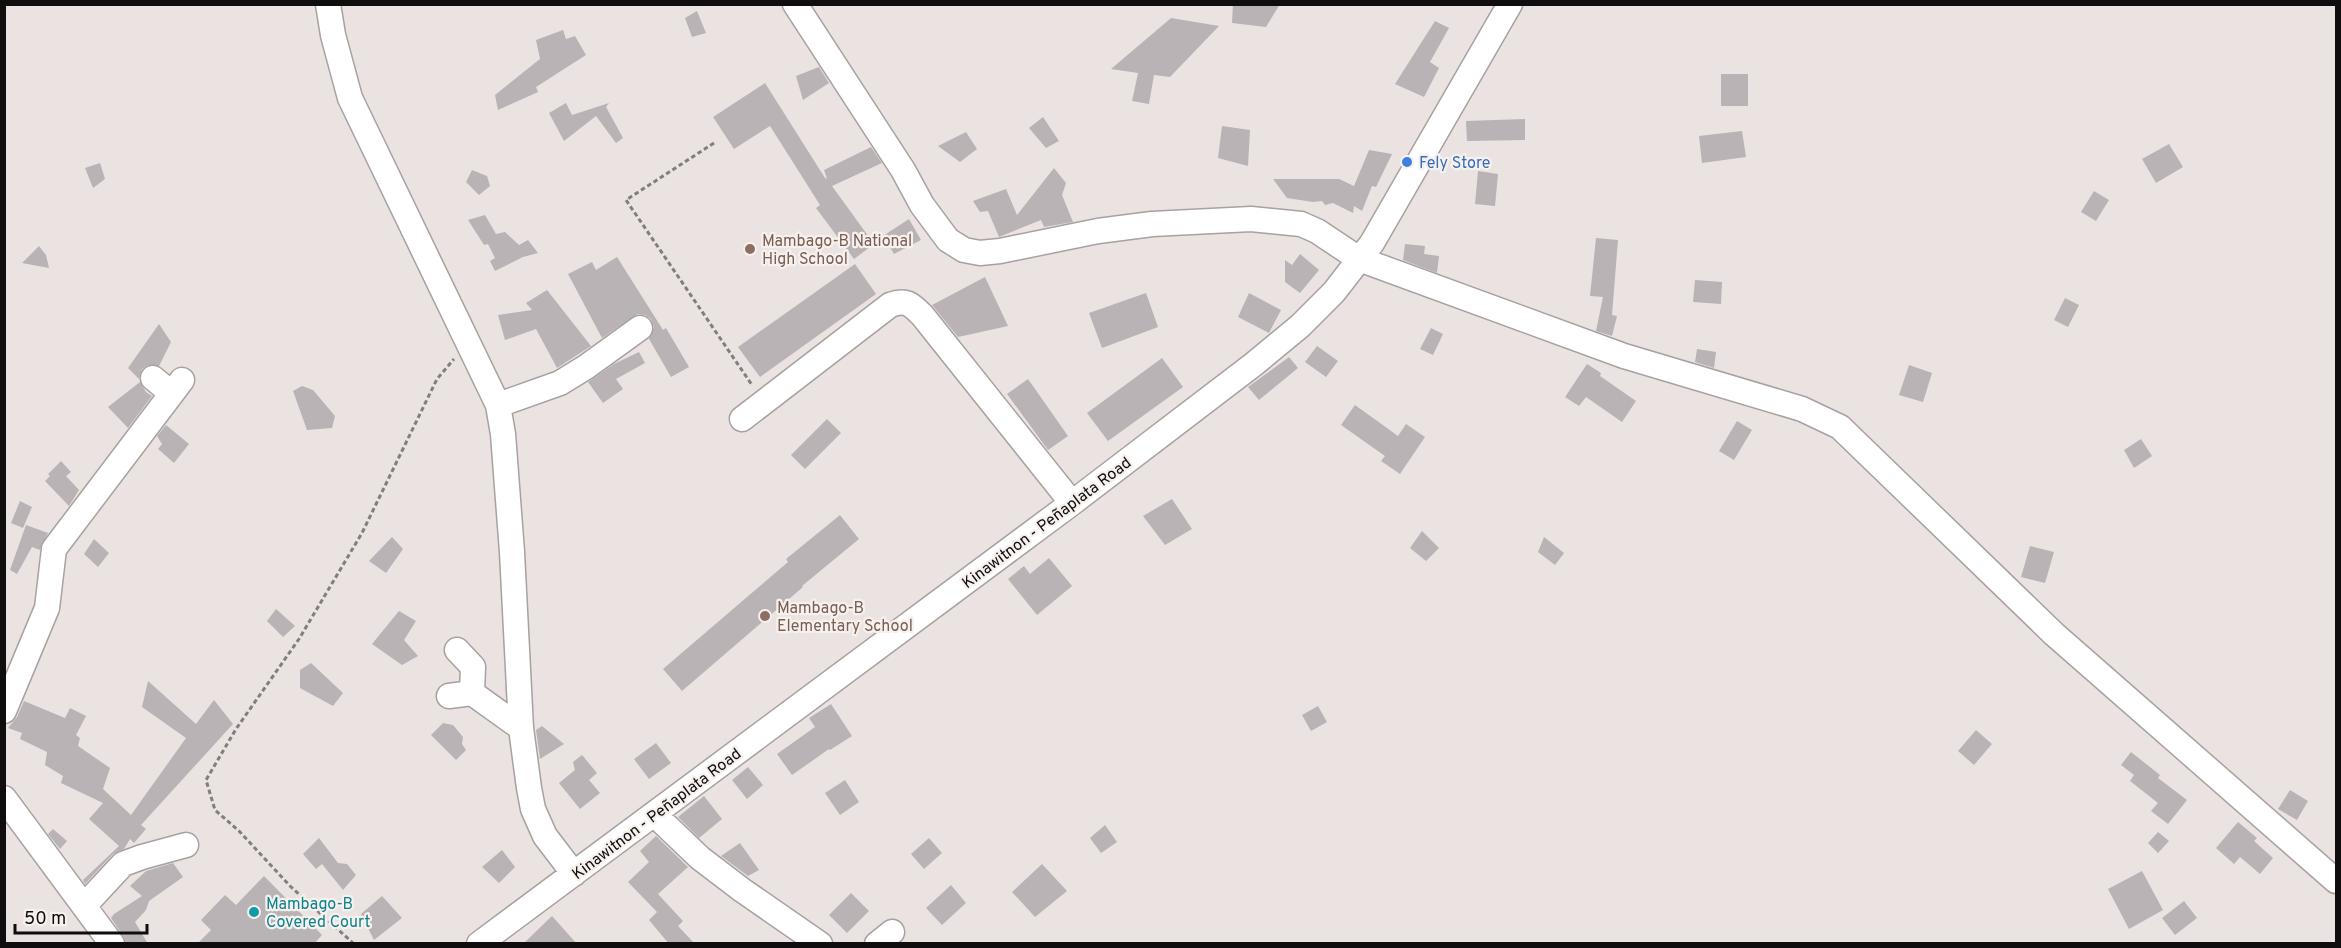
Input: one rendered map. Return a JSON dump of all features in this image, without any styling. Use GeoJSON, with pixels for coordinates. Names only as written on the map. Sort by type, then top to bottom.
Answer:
{"type":"FeatureCollection","features":[{"type":"Feature","properties":{"kind":"street"},"geometry":{"type":"LineString","coordinates":[[328,4],[333,35],[350,98],[498,405],[503,434],[512,552],[521,728],[532,809],[544,836],[574,874]]}},
{"type":"Feature","properties":{"kind":"street"},"geometry":{"type":"LineString","coordinates":[[795,4],[903,170],[922,205],[948,240],[964,250],[980,253],[1000,251],[1098,231],[1152,225],[1251,219],[1301,224],[1317,231],[1359,259],[1624,356],[1802,409],[1840,427],[2054,634],[2337,881]]}},
{"type":"Feature","properties":{"kind":"street","name":"Kinawitnon - Peñaplata Road"},"geometry":{"type":"LineString","coordinates":[[479,944],[1072,503],[1254,364],[1300,326],[1334,292],[1372,243],[1510,4]]}},
{"type":"Feature","properties":{"kind":"street"},"geometry":{"type":"LineString","coordinates":[[742,420],[890,305],[907,302],[922,315],[1072,503]]}},
{"type":"Feature","properties":{"kind":"street"},"geometry":{"type":"LineString","coordinates":[[498,405],[560,383],[640,328]]}},
{"type":"Feature","properties":{"kind":"street"},"geometry":{"type":"LineString","coordinates":[[4,711],[47,608],[54,549],[169,384]]}},
{"type":"Feature","properties":{"kind":"street"},"geometry":{"type":"LineString","coordinates":[[457,650],[473,667],[461,694],[521,728]]}},
{"type":"Feature","properties":{"kind":"street"},"geometry":{"type":"LineString","coordinates":[[4,798],[111,944]]}},
{"type":"Feature","properties":{"kind":"street"},"geometry":{"type":"LineString","coordinates":[[654,814],[709,864],[742,890],[820,944]]}},
{"type":"Feature","properties":{"kind":"street"},"geometry":{"type":"LineString","coordinates":[[84,906],[123,864],[141,856],[186,845]]}},
{"type":"Feature","properties":{"kind":"path"},"geometry":{"type":"LineString","coordinates":[[714,143],[626,200],[764,403]]}},
{"type":"Feature","properties":{"kind":"path"},"geometry":{"type":"LineString","coordinates":[[354,944],[290,886],[239,831],[215,810],[206,780],[237,729],[299,639],[363,533],[437,379],[467,344]]}},
{"type":"Feature","properties":{"kind":"building"},"geometry":{"type":"Polygon","coordinates":[[[1233,4],[1280,4],[1266,27],[1232,23],[1233,4]]]}},
{"type":"Feature","properties":{"kind":"building"},"geometry":{"type":"Polygon","coordinates":[[[697,11],[706,33],[692,37],[685,18],[697,11]]]}},
{"type":"Feature","properties":{"kind":"building"},"geometry":{"type":"Polygon","coordinates":[[[1171,18],[1219,26],[1170,77],[1154,75],[1149,104],[1132,101],[1138,73],[1111,69],[1171,18]]]}},
{"type":"Feature","properties":{"kind":"building"},"geometry":{"type":"Polygon","coordinates":[[[1435,21],[1449,28],[1430,62],[1439,68],[1424,97],[1395,84],[1435,21]]]}},
{"type":"Feature","properties":{"kind":"building"},"geometry":{"type":"Polygon","coordinates":[[[563,30],[566,39],[575,36],[586,55],[536,87],[538,92],[498,110],[495,95],[540,59],[536,40],[563,30]]]}},
{"type":"Feature","properties":{"kind":"building"},"geometry":{"type":"Polygon","coordinates":[[[819,67],[829,83],[803,100],[796,76],[819,67]]]}},
{"type":"Feature","properties":{"kind":"building"},"geometry":{"type":"Polygon","coordinates":[[[1721,74],[1748,74],[1748,106],[1721,106],[1721,74]]]}},
{"type":"Feature","properties":{"kind":"building"},"geometry":{"type":"Polygon","coordinates":[[[765,83],[825,178],[827,179],[824,170],[871,147],[882,163],[832,186],[874,244],[854,259],[816,208],[820,205],[770,126],[734,149],[713,117],[765,83]]]}},
{"type":"Feature","properties":{"kind":"building"},"geometry":{"type":"Polygon","coordinates":[[[566,103],[572,115],[609,103],[606,107],[623,138],[616,143],[596,116],[564,141],[549,113],[566,103]]]}},
{"type":"Feature","properties":{"kind":"building"},"geometry":{"type":"Polygon","coordinates":[[[1043,117],[1059,141],[1046,148],[1029,128],[1043,117]]]}},
{"type":"Feature","properties":{"kind":"building"},"geometry":{"type":"Polygon","coordinates":[[[1525,119],[1525,140],[1467,141],[1466,121],[1525,119]]]}},
{"type":"Feature","properties":{"kind":"building"},"geometry":{"type":"Polygon","coordinates":[[[1222,126],[1250,130],[1248,166],[1218,158],[1222,126]]]}},
{"type":"Feature","properties":{"kind":"building"},"geometry":{"type":"Polygon","coordinates":[[[1742,131],[1746,157],[1702,163],[1699,136],[1742,131]]]}},
{"type":"Feature","properties":{"kind":"building"},"geometry":{"type":"Polygon","coordinates":[[[966,132],[977,149],[960,162],[938,146],[966,132]]]}},
{"type":"Feature","properties":{"kind":"building"},"geometry":{"type":"Polygon","coordinates":[[[2169,144],[2183,167],[2156,183],[2142,159],[2169,144]]]}},
{"type":"Feature","properties":{"kind":"building"},"geometry":{"type":"Polygon","coordinates":[[[1369,150],[1392,154],[1376,187],[1372,186],[1362,211],[1354,206],[1353,213],[1333,203],[1325,205],[1322,201],[1287,198],[1273,179],[1339,179],[1354,186],[1369,150]]]}},
{"type":"Feature","properties":{"kind":"building"},"geometry":{"type":"Polygon","coordinates":[[[100,163],[105,179],[93,188],[85,168],[100,163]]]}},
{"type":"Feature","properties":{"kind":"building"},"geometry":{"type":"Polygon","coordinates":[[[1054,168],[1066,183],[1062,195],[1073,222],[1044,227],[1041,220],[999,237],[988,211],[980,212],[973,201],[1006,189],[1017,215],[1054,168]]]}},
{"type":"Feature","properties":{"kind":"building"},"geometry":{"type":"Polygon","coordinates":[[[472,170],[487,176],[490,186],[479,195],[466,182],[472,170]]]}},
{"type":"Feature","properties":{"kind":"building"},"geometry":{"type":"Polygon","coordinates":[[[1478,171],[1498,174],[1495,206],[1475,204],[1478,171]]]}},
{"type":"Feature","properties":{"kind":"building"},"geometry":{"type":"Polygon","coordinates":[[[2094,191],[2109,200],[2096,221],[2081,212],[2094,191]]]}},
{"type":"Feature","properties":{"kind":"building"},"geometry":{"type":"Polygon","coordinates":[[[485,215],[496,234],[505,232],[519,245],[528,240],[538,253],[523,257],[495,271],[490,261],[495,258],[488,244],[484,245],[468,220],[485,215]]]}},
{"type":"Feature","properties":{"kind":"building"},"geometry":{"type":"Polygon","coordinates":[[[909,219],[921,240],[894,254],[883,236],[909,219]]]}},
{"type":"Feature","properties":{"kind":"building"},"geometry":{"type":"Polygon","coordinates":[[[1596,238],[1618,240],[1612,315],[1617,316],[1612,336],[1596,331],[1603,297],[1590,296],[1596,238]]]}},
{"type":"Feature","properties":{"kind":"building"},"geometry":{"type":"Polygon","coordinates":[[[1405,244],[1425,246],[1424,254],[1439,256],[1437,273],[1403,260],[1405,244]]]}},
{"type":"Feature","properties":{"kind":"building"},"geometry":{"type":"Polygon","coordinates":[[[39,246],[46,255],[49,268],[22,263],[39,246]]]}},
{"type":"Feature","properties":{"kind":"building"},"geometry":{"type":"Polygon","coordinates":[[[1300,254],[1319,270],[1300,293],[1285,282],[1285,260],[1292,265],[1300,254]]]}},
{"type":"Feature","properties":{"kind":"building"},"geometry":{"type":"Polygon","coordinates":[[[617,257],[663,330],[666,328],[689,367],[671,377],[649,339],[654,327],[651,319],[638,314],[602,338],[568,274],[592,262],[596,270],[617,257]]]}},
{"type":"Feature","properties":{"kind":"building"},"geometry":{"type":"Polygon","coordinates":[[[855,264],[876,294],[760,377],[738,347],[855,264]]]}},
{"type":"Feature","properties":{"kind":"building"},"geometry":{"type":"Polygon","coordinates":[[[985,277],[1008,326],[958,337],[932,305],[985,277]]]}},
{"type":"Feature","properties":{"kind":"building"},"geometry":{"type":"Polygon","coordinates":[[[1695,280],[1722,282],[1721,304],[1693,302],[1695,280]]]}},
{"type":"Feature","properties":{"kind":"building"},"geometry":{"type":"Polygon","coordinates":[[[547,290],[591,346],[557,368],[536,329],[505,340],[498,315],[532,310],[526,303],[547,290]]]}},
{"type":"Feature","properties":{"kind":"building"},"geometry":{"type":"Polygon","coordinates":[[[1146,293],[1158,327],[1102,348],[1089,313],[1146,293]]]}},
{"type":"Feature","properties":{"kind":"building"},"geometry":{"type":"Polygon","coordinates":[[[1249,293],[1281,310],[1269,333],[1238,317],[1249,293]]]}},
{"type":"Feature","properties":{"kind":"building"},"geometry":{"type":"Polygon","coordinates":[[[2065,298],[2079,305],[2068,327],[2054,320],[2065,298]]]}},
{"type":"Feature","properties":{"kind":"building"},"geometry":{"type":"Polygon","coordinates":[[[159,324],[171,342],[159,366],[148,365],[142,369],[139,379],[128,368],[159,324]]]}},
{"type":"Feature","properties":{"kind":"building"},"geometry":{"type":"Polygon","coordinates":[[[1431,328],[1443,334],[1433,355],[1420,349],[1431,328]]]}},
{"type":"Feature","properties":{"kind":"building"},"geometry":{"type":"Polygon","coordinates":[[[1317,346],[1338,361],[1326,377],[1305,362],[1317,346]]]}},
{"type":"Feature","properties":{"kind":"building"},"geometry":{"type":"Polygon","coordinates":[[[1697,349],[1716,352],[1714,368],[1695,362],[1697,349]]]}},
{"type":"Feature","properties":{"kind":"building"},"geometry":{"type":"Polygon","coordinates":[[[639,352],[645,363],[616,379],[623,389],[603,403],[588,382],[614,364],[639,352]]]}},
{"type":"Feature","properties":{"kind":"building"},"geometry":{"type":"Polygon","coordinates":[[[1289,357],[1298,368],[1259,400],[1248,387],[1289,357]]]}},
{"type":"Feature","properties":{"kind":"building"},"geometry":{"type":"Polygon","coordinates":[[[1162,358],[1183,387],[1108,441],[1087,413],[1162,358]]]}},
{"type":"Feature","properties":{"kind":"building"},"geometry":{"type":"Polygon","coordinates":[[[1587,364],[1636,401],[1622,422],[1586,397],[1579,406],[1565,397],[1587,364]]]}},
{"type":"Feature","properties":{"kind":"building"},"geometry":{"type":"Polygon","coordinates":[[[1909,365],[1932,373],[1923,402],[1899,395],[1909,365]]]}},
{"type":"Feature","properties":{"kind":"building"},"geometry":{"type":"Polygon","coordinates":[[[1028,379],[1068,436],[1048,450],[1007,394],[1028,379]]]}},
{"type":"Feature","properties":{"kind":"building"},"geometry":{"type":"Polygon","coordinates":[[[140,382],[146,392],[152,396],[128,428],[108,407],[140,382]]]}},
{"type":"Feature","properties":{"kind":"building"},"geometry":{"type":"Polygon","coordinates":[[[302,386],[313,390],[335,416],[332,428],[307,430],[293,391],[302,386]]]}},
{"type":"Feature","properties":{"kind":"building"},"geometry":{"type":"Polygon","coordinates":[[[1355,405],[1398,436],[1406,424],[1425,437],[1400,474],[1381,461],[1385,456],[1341,425],[1355,405]]]}},
{"type":"Feature","properties":{"kind":"building"},"geometry":{"type":"Polygon","coordinates":[[[827,419],[841,433],[805,469],[791,455],[827,419]]]}},
{"type":"Feature","properties":{"kind":"building"},"geometry":{"type":"Polygon","coordinates":[[[1737,421],[1752,430],[1734,460],[1719,451],[1737,421]]]}},
{"type":"Feature","properties":{"kind":"building"},"geometry":{"type":"Polygon","coordinates":[[[166,425],[189,444],[174,463],[158,449],[162,444],[157,436],[166,425]]]}},
{"type":"Feature","properties":{"kind":"building"},"geometry":{"type":"Polygon","coordinates":[[[2141,439],[2152,456],[2134,468],[2124,450],[2141,439]]]}},
{"type":"Feature","properties":{"kind":"building"},"geometry":{"type":"Polygon","coordinates":[[[61,461],[71,472],[66,476],[79,490],[69,506],[45,481],[50,476],[48,474],[61,461]]]}},
{"type":"Feature","properties":{"kind":"building"},"geometry":{"type":"Polygon","coordinates":[[[1172,499],[1192,529],[1165,545],[1143,516],[1172,499]]]}},
{"type":"Feature","properties":{"kind":"building"},"geometry":{"type":"Polygon","coordinates":[[[20,501],[32,507],[23,528],[11,523],[20,501]]]}},
{"type":"Feature","properties":{"kind":"building"},"geometry":{"type":"Polygon","coordinates":[[[840,515],[859,539],[682,691],[663,669],[788,562],[786,559],[840,515]]]}},
{"type":"Feature","properties":{"kind":"building"},"geometry":{"type":"Polygon","coordinates":[[[26,525],[48,533],[40,550],[32,547],[17,574],[10,570],[26,525]]]}},
{"type":"Feature","properties":{"kind":"building"},"geometry":{"type":"Polygon","coordinates":[[[1422,531],[1439,548],[1426,561],[1410,548],[1422,531]]]}},
{"type":"Feature","properties":{"kind":"building"},"geometry":{"type":"Polygon","coordinates":[[[392,537],[403,549],[386,573],[369,561],[392,537]]]}},
{"type":"Feature","properties":{"kind":"building"},"geometry":{"type":"Polygon","coordinates":[[[1544,537],[1564,553],[1555,565],[1538,552],[1544,537]]]}},
{"type":"Feature","properties":{"kind":"building"},"geometry":{"type":"Polygon","coordinates":[[[94,539],[109,553],[98,567],[84,554],[94,539]]]}},
{"type":"Feature","properties":{"kind":"building"},"geometry":{"type":"Polygon","coordinates":[[[2030,546],[2054,552],[2045,583],[2021,577],[2030,546]]]}},
{"type":"Feature","properties":{"kind":"building"},"geometry":{"type":"Polygon","coordinates":[[[1049,558],[1072,586],[1037,615],[1008,579],[1024,566],[1030,574],[1049,558]]]}},
{"type":"Feature","properties":{"kind":"building"},"geometry":{"type":"Polygon","coordinates":[[[276,609],[295,626],[283,637],[267,621],[276,609]]]}},
{"type":"Feature","properties":{"kind":"building"},"geometry":{"type":"Polygon","coordinates":[[[399,611],[416,621],[404,640],[418,656],[402,665],[372,644],[399,611]]]}},
{"type":"Feature","properties":{"kind":"building"},"geometry":{"type":"Polygon","coordinates":[[[311,663],[343,693],[333,706],[300,688],[300,670],[311,663]]]}},
{"type":"Feature","properties":{"kind":"building"},"geometry":{"type":"Polygon","coordinates":[[[148,681],[196,724],[214,700],[233,724],[141,825],[146,829],[134,843],[130,839],[124,849],[113,854],[85,884],[83,880],[119,846],[89,819],[103,803],[61,783],[63,776],[45,765],[47,752],[20,739],[22,733],[8,728],[17,717],[24,701],[65,718],[70,708],[86,716],[76,735],[80,738],[78,746],[110,768],[103,789],[131,815],[186,738],[142,707],[148,681]]]}},
{"type":"Feature","properties":{"kind":"building"},"geometry":{"type":"Polygon","coordinates":[[[831,704],[852,736],[792,775],[777,754],[815,727],[809,718],[831,704]]]}},
{"type":"Feature","properties":{"kind":"building"},"geometry":{"type":"Polygon","coordinates":[[[1318,706],[1327,722],[1311,731],[1302,715],[1318,706]]]}},
{"type":"Feature","properties":{"kind":"building"},"geometry":{"type":"Polygon","coordinates":[[[443,723],[453,725],[463,737],[462,744],[466,750],[456,760],[431,735],[443,723]]]}},
{"type":"Feature","properties":{"kind":"building"},"geometry":{"type":"Polygon","coordinates":[[[542,726],[564,744],[540,759],[536,730],[542,726]]]}},
{"type":"Feature","properties":{"kind":"building"},"geometry":{"type":"Polygon","coordinates":[[[1976,730],[1992,744],[1974,765],[1958,751],[1976,730]]]}},
{"type":"Feature","properties":{"kind":"building"},"geometry":{"type":"Polygon","coordinates":[[[656,743],[671,763],[649,779],[634,759],[656,743]]]}},
{"type":"Feature","properties":{"kind":"building"},"geometry":{"type":"Polygon","coordinates":[[[2131,752],[2160,775],[2158,778],[2187,800],[2168,824],[2151,811],[2158,803],[2130,781],[2134,775],[2121,765],[2131,752]]]}},
{"type":"Feature","properties":{"kind":"building"},"geometry":{"type":"Polygon","coordinates":[[[582,755],[597,773],[589,780],[600,793],[580,809],[559,783],[575,770],[573,762],[582,755]]]}},
{"type":"Feature","properties":{"kind":"building"},"geometry":{"type":"Polygon","coordinates":[[[748,767],[763,785],[747,799],[732,780],[748,767]]]}},
{"type":"Feature","properties":{"kind":"building"},"geometry":{"type":"Polygon","coordinates":[[[845,780],[859,802],[840,815],[825,793],[845,780]]]}},
{"type":"Feature","properties":{"kind":"building"},"geometry":{"type":"Polygon","coordinates":[[[2290,790],[2308,801],[2297,820],[2278,809],[2290,790]]]}},
{"type":"Feature","properties":{"kind":"building"},"geometry":{"type":"Polygon","coordinates":[[[704,796],[722,819],[699,838],[678,817],[704,796]]]}},
{"type":"Feature","properties":{"kind":"building"},"geometry":{"type":"Polygon","coordinates":[[[2238,822],[2257,838],[2254,841],[2273,858],[2260,874],[2240,857],[2234,864],[2216,848],[2238,822]]]}},
{"type":"Feature","properties":{"kind":"building"},"geometry":{"type":"Polygon","coordinates":[[[1105,825],[1117,842],[1101,853],[1090,838],[1105,825]]]}},
{"type":"Feature","properties":{"kind":"building"},"geometry":{"type":"Polygon","coordinates":[[[53,829],[67,841],[60,849],[48,834],[53,829]]]}},
{"type":"Feature","properties":{"kind":"building"},"geometry":{"type":"Polygon","coordinates":[[[2158,832],[2169,841],[2158,853],[2148,843],[2158,832]]]}},
{"type":"Feature","properties":{"kind":"building"},"geometry":{"type":"Polygon","coordinates":[[[656,836],[688,867],[658,894],[683,921],[678,926],[695,944],[669,944],[649,920],[657,912],[628,882],[649,862],[640,851],[656,836]]]}},
{"type":"Feature","properties":{"kind":"building"},"geometry":{"type":"Polygon","coordinates":[[[319,838],[338,863],[347,864],[356,875],[343,890],[322,864],[316,869],[303,854],[319,838]]]}},
{"type":"Feature","properties":{"kind":"building"},"geometry":{"type":"Polygon","coordinates":[[[929,838],[942,853],[924,869],[911,854],[929,838]]]}},
{"type":"Feature","properties":{"kind":"building"},"geometry":{"type":"Polygon","coordinates":[[[740,843],[759,870],[748,876],[721,856],[740,843]]]}},
{"type":"Feature","properties":{"kind":"building"},"geometry":{"type":"Polygon","coordinates":[[[502,850],[515,867],[499,883],[482,867],[502,850]]]}},
{"type":"Feature","properties":{"kind":"building"},"geometry":{"type":"Polygon","coordinates":[[[173,863],[183,877],[149,901],[146,910],[135,922],[148,944],[126,944],[111,918],[142,896],[130,886],[146,871],[173,863]]]}},
{"type":"Feature","properties":{"kind":"building"},"geometry":{"type":"Polygon","coordinates":[[[1042,864],[1067,891],[1035,917],[1012,892],[1042,864]]]}},
{"type":"Feature","properties":{"kind":"building"},"geometry":{"type":"Polygon","coordinates":[[[2142,871],[2163,910],[2129,929],[2108,889],[2142,871]]]}},
{"type":"Feature","properties":{"kind":"building","name":"Mambago-B Covered Court"},"geometry":{"type":"Polygon","coordinates":[[[264,876],[322,935],[314,944],[197,944],[211,930],[201,920],[225,895],[236,905],[264,876]]]}},
{"type":"Feature","properties":{"kind":"building"},"geometry":{"type":"Polygon","coordinates":[[[951,885],[966,903],[942,925],[926,908],[951,885]]]}},
{"type":"Feature","properties":{"kind":"building"},"geometry":{"type":"Polygon","coordinates":[[[851,893],[869,911],[847,933],[829,915],[851,893]]]}},
{"type":"Feature","properties":{"kind":"building"},"geometry":{"type":"Polygon","coordinates":[[[382,896],[402,918],[374,940],[361,914],[382,896]]]}},
{"type":"Feature","properties":{"kind":"building"},"geometry":{"type":"Polygon","coordinates":[[[2184,901],[2197,918],[2175,935],[2162,918],[2184,901]]]}},
{"type":"Feature","properties":{"kind":"building"},"geometry":{"type":"Polygon","coordinates":[[[552,916],[577,944],[523,944],[552,916]]]}},
{"type":"Feature","properties":{"kind":"place","name":"Fely Store"},"geometry":{"type":"Point","coordinates":[1407,162]}},
{"type":"Feature","properties":{"kind":"place","name":"Mambago-B National High School"},"geometry":{"type":"Point","coordinates":[750,249]}},
{"type":"Feature","properties":{"kind":"place","name":"Mambago-B Elementary School"},"geometry":{"type":"Point","coordinates":[765,616]}},
{"type":"Feature","properties":{"kind":"place","name":"Mambago-B Covered Court"},"geometry":{"type":"Point","coordinates":[254,912]}}]}
